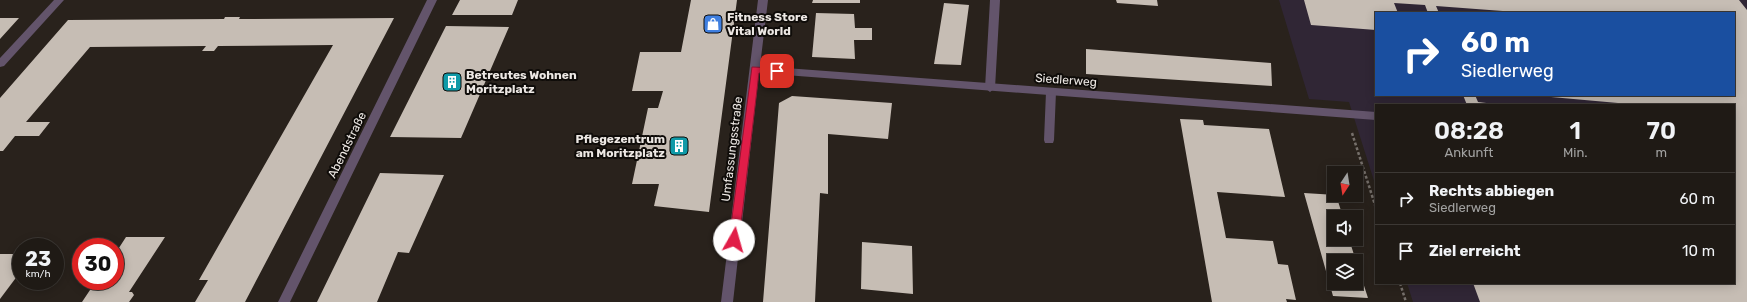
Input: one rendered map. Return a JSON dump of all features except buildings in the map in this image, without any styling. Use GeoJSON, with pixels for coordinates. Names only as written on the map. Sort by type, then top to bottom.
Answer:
{"type":"FeatureCollection","features":[{"type":"Feature","properties":{"kind":"street"},"geometry":{"type":"LineString","coordinates":[[0,64],[58,0]]}},
{"type":"Feature","properties":{"kind":"street","name":"Abendstraße"},"geometry":{"type":"LineString","coordinates":[[284,302],[432,0]]}},
{"type":"Feature","properties":{"kind":"street","name":"Umfassungsstraße"},"geometry":{"type":"LineString","coordinates":[[727,302],[763,0]]}},
{"type":"Feature","properties":{"kind":"street"},"geometry":{"type":"LineString","coordinates":[[990,88],[995,0]]}},
{"type":"Feature","properties":{"kind":"street","name":"Siedlerweg"},"geometry":{"type":"LineString","coordinates":[[755,69],[990,88],[1375,116]]}},
{"type":"Feature","properties":{"kind":"street"},"geometry":{"type":"LineString","coordinates":[[1049,140],[1051,92]]}},
{"type":"Feature","properties":{"kind":"path"},"geometry":{"type":"LineString","coordinates":[[1346,114],[1375,205]]}},
{"type":"Feature","properties":{"kind":"path"},"geometry":{"type":"LineString","coordinates":[[1400,284],[1406,302]]}},
{"type":"Feature","properties":{"kind":"shaded area"},"geometry":{"type":"Polygon","coordinates":[[[1279,0],[1747,0],[1747,302],[1413,302],[1407,284],[1735,284],[1735,104],[1375,104],[1375,184],[1349,102],[1309,99],[1279,0]]]}},
{"type":"Feature","properties":{"kind":"place","name":"Fitness Store Vital World"},"geometry":{"type":"Point","coordinates":[713,24]}},
{"type":"Feature","properties":{"kind":"place","name":"Betreutes Wohnen Moritzplatz"},"geometry":{"type":"Point","coordinates":[452,82]}},
{"type":"Feature","properties":{"kind":"place","name":"Pflegezentrum am Moritzplatz"},"geometry":{"type":"Point","coordinates":[679,146]}},
{"type":"Feature","properties":{"kind":"route"},"geometry":{"type":"LineString","coordinates":[[734,240],[755,69],[777,71]]}}]}
